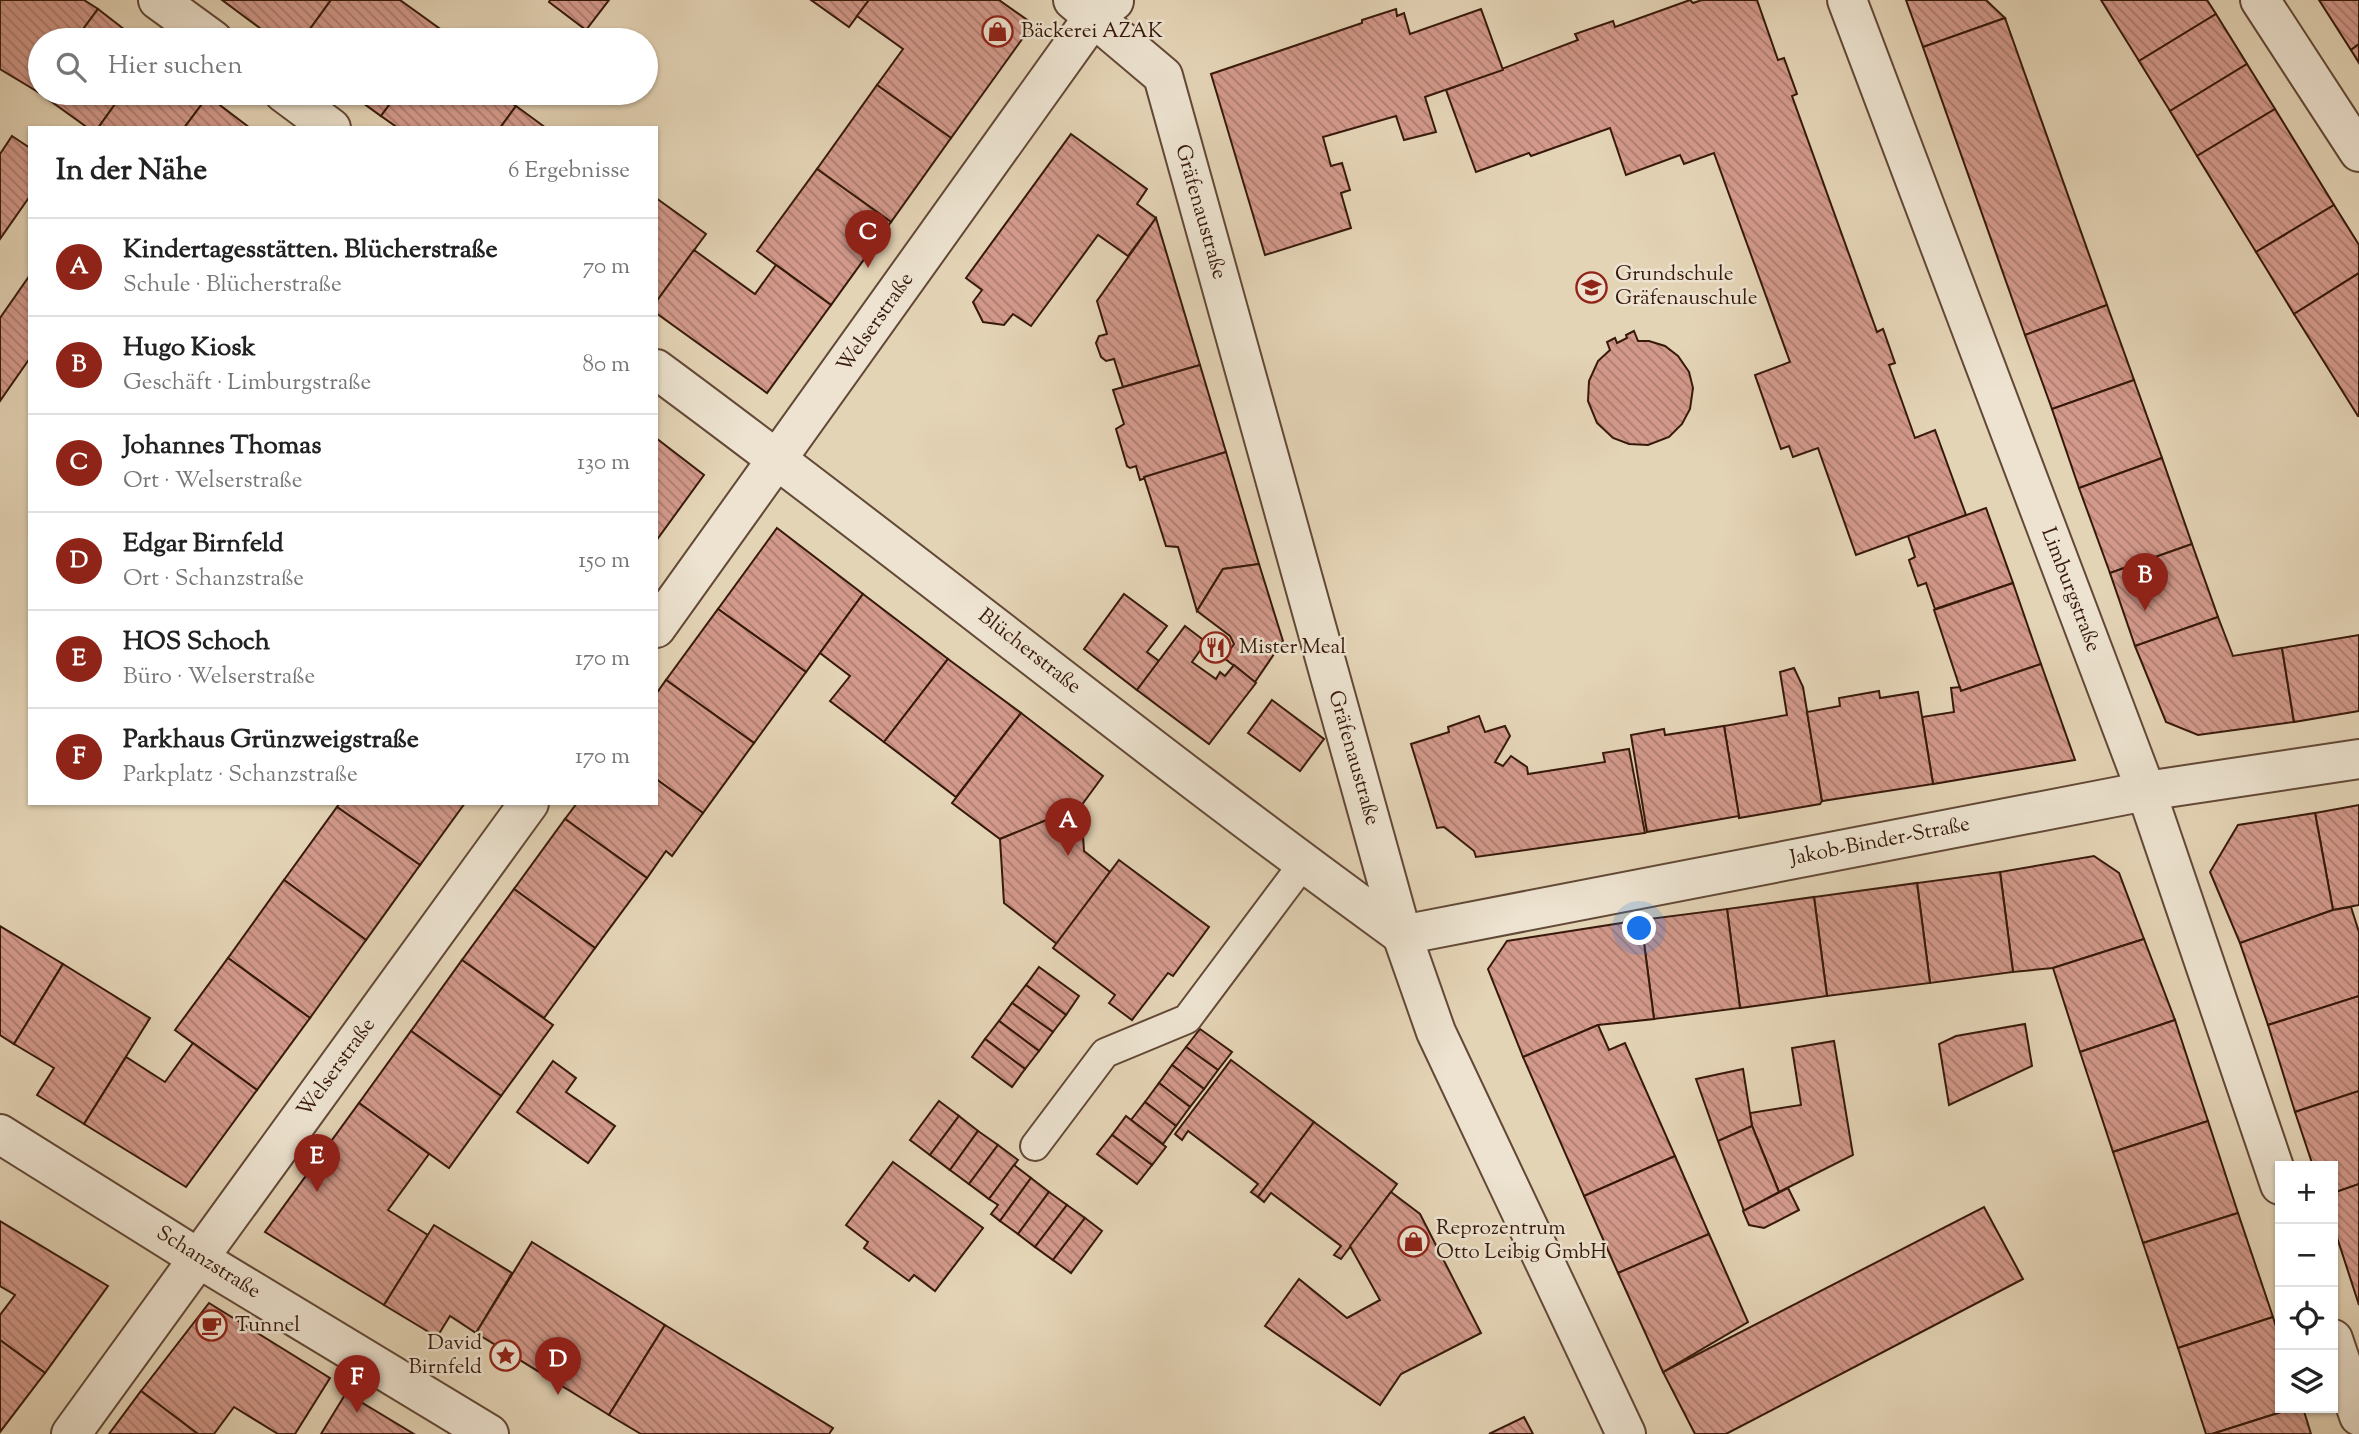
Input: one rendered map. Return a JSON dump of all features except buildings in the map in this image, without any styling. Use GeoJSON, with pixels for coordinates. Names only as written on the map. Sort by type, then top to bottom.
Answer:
{"type":"FeatureCollection","features":[{"type":"Feature","properties":{"kind":"street"},"geometry":{"type":"LineString","coordinates":[[158,0],[196,28]]}},
{"type":"Feature","properties":{"kind":"street","name":"Limburgstraße"},"geometry":{"type":"LineString","coordinates":[[1847,0],[2146,791],[2275,1170]]}},
{"type":"Feature","properties":{"kind":"street"},"geometry":{"type":"LineString","coordinates":[[2260,0],[2359,152]]}},
{"type":"Feature","properties":{"kind":"street","name":"Welserstraße"},"geometry":{"type":"LineString","coordinates":[[658,625],[779,459],[1095,4]]}},
{"type":"Feature","properties":{"kind":"street","name":"Gräfenaustraße"},"geometry":{"type":"LineString","coordinates":[[1095,4],[1163,76],[1402,935],[1436,1032],[1626,1434]]}},
{"type":"Feature","properties":{"kind":"street"},"geometry":{"type":"LineString","coordinates":[[300,105],[328,126]]}},
{"type":"Feature","properties":{"kind":"street","name":"Blücherstraße"},"geometry":{"type":"LineString","coordinates":[[658,370],[779,459],[1303,864],[1402,935]]}},
{"type":"Feature","properties":{"kind":"street","name":"Jakob-Binder-Straße"},"geometry":{"type":"LineString","coordinates":[[1402,935],[2146,791],[2359,759]]}},
{"type":"Feature","properties":{"kind":"street","name":"Welserstraße"},"geometry":{"type":"LineString","coordinates":[[71,1434],[528,805]]}},
{"type":"Feature","properties":{"kind":"street","name":"Schanzstraße"},"geometry":{"type":"LineString","coordinates":[[0,1134],[198,1258],[489,1434]]}},
{"type":"Feature","properties":{"kind":"street"},"geometry":{"type":"LineString","coordinates":[[2337,1350],[2359,1416]]}},
{"type":"Feature","properties":{"kind":"lane"},"geometry":{"type":"LineString","coordinates":[[1035,1146],[1105,1053],[1187,1019],[1303,864]]}},
{"type":"Feature","properties":{"kind":"place","name":"Bäckerei AZAK"},"geometry":{"type":"Point","coordinates":[998,32]}},
{"type":"Feature","properties":{"kind":"place","name":"Johannes Thomas"},"geometry":{"type":"Point","coordinates":[868,268]}},
{"type":"Feature","properties":{"kind":"place","name":"Grundschule Gräfenauschule"},"geometry":{"type":"Point","coordinates":[1592,287]}},
{"type":"Feature","properties":{"kind":"place","name":"Hugo Kiosk"},"geometry":{"type":"Point","coordinates":[2145,611]}},
{"type":"Feature","properties":{"kind":"place","name":"Mister Meal"},"geometry":{"type":"Point","coordinates":[1216,648]}},
{"type":"Feature","properties":{"kind":"place","name":"Kindertagesstätten. Blücherstraße"},"geometry":{"type":"Point","coordinates":[1068,856]}},
{"type":"Feature","properties":{"kind":"place","name":"HOS Schoch"},"geometry":{"type":"Point","coordinates":[317,1192]}},
{"type":"Feature","properties":{"kind":"place","name":"Reprozentrum Otto Leibig GmbH"},"geometry":{"type":"Point","coordinates":[1413,1241]}},
{"type":"Feature","properties":{"kind":"place","name":"Tunnel"},"geometry":{"type":"Point","coordinates":[212,1326]}},
{"type":"Feature","properties":{"kind":"place","name":"David Birnfeld"},"geometry":{"type":"Point","coordinates":[505,1356]}},
{"type":"Feature","properties":{"kind":"place","name":"Edgar Birnfeld"},"geometry":{"type":"Point","coordinates":[558,1395]}},
{"type":"Feature","properties":{"kind":"place","name":"Parkhaus Grünzweigstraße"},"geometry":{"type":"Point","coordinates":[357,1413]}}]}
